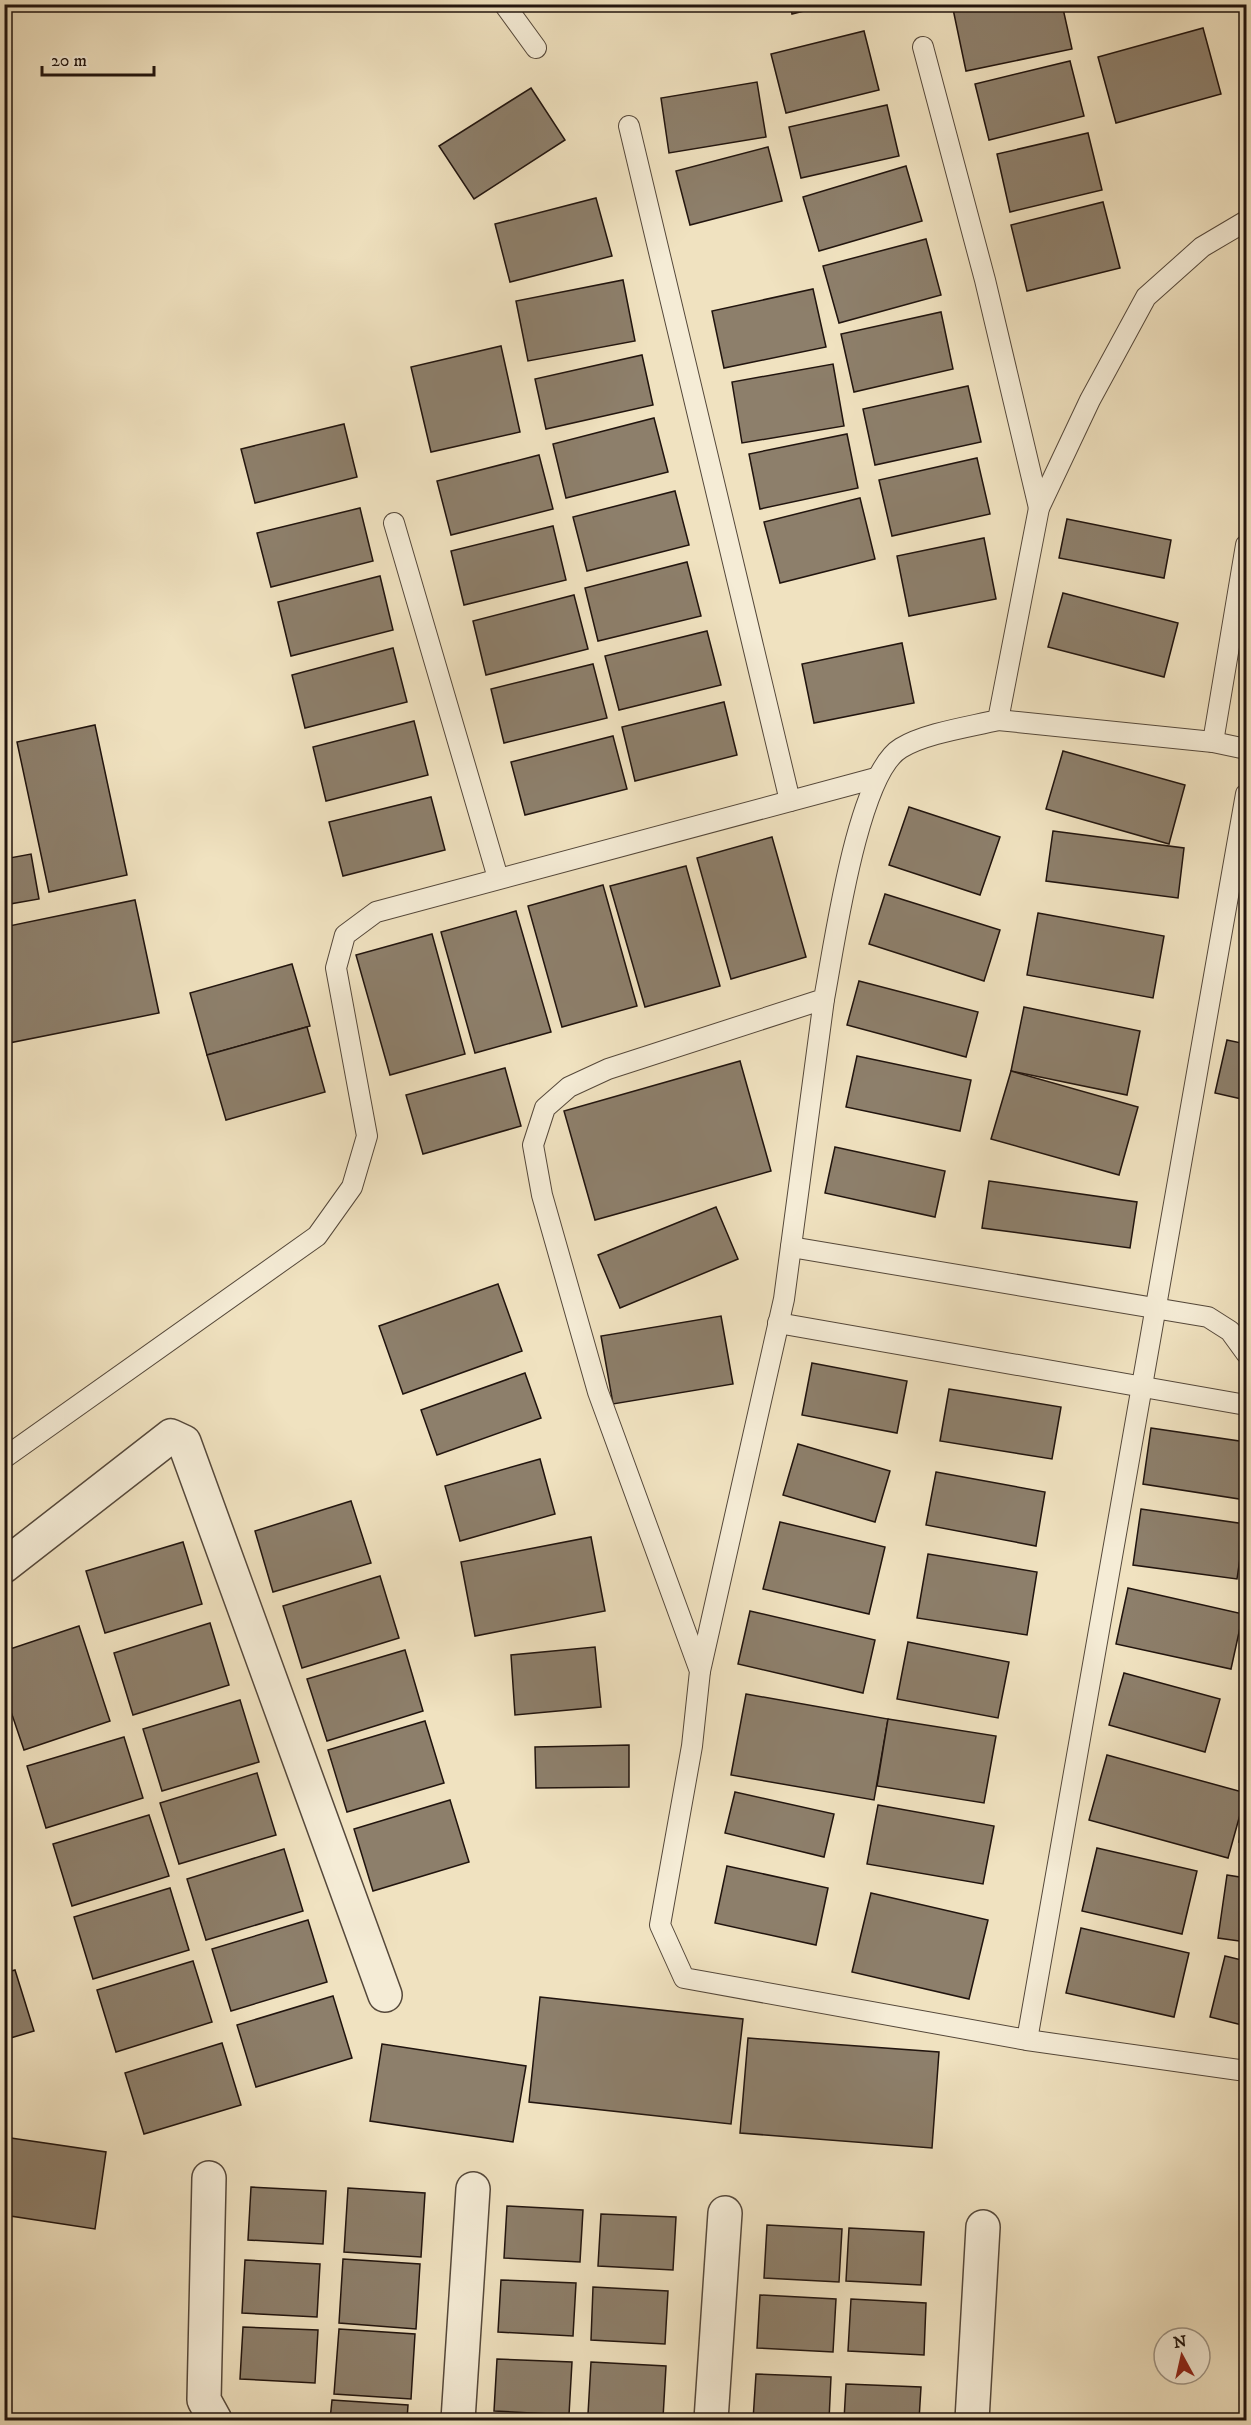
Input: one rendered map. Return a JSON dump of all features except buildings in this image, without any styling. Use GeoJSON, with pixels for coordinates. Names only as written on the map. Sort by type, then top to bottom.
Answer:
{"type":"FeatureCollection","features":[{"type":"Feature","properties":{"kind":"street"},"geometry":{"type":"LineString","coordinates":[[4,1566],[171,1436],[184,1442],[385,1995]]}},
{"type":"Feature","properties":{"kind":"street"},"geometry":{"type":"LineString","coordinates":[[209,2178],[204,2400],[215,2421]]}},
{"type":"Feature","properties":{"kind":"street"},"geometry":{"type":"LineString","coordinates":[[458,2421],[473,2189]]}},
{"type":"Feature","properties":{"kind":"street"},"geometry":{"type":"LineString","coordinates":[[711,2421],[725,2213]]}},
{"type":"Feature","properties":{"kind":"street"},"geometry":{"type":"LineString","coordinates":[[972,2421],[983,2227]]}},
{"type":"Feature","properties":{"kind":"lane"},"geometry":{"type":"LineString","coordinates":[[504,4],[536,48]]}},
{"type":"Feature","properties":{"kind":"lane"},"geometry":{"type":"LineString","coordinates":[[923,47],[985,280],[1039,508]]}},
{"type":"Feature","properties":{"kind":"lane"},"geometry":{"type":"LineString","coordinates":[[629,126],[790,801]]}},
{"type":"Feature","properties":{"kind":"lane"},"geometry":{"type":"LineString","coordinates":[[998,720],[1039,508],[1090,400],[1146,297],[1202,247],[1246,221]]}},
{"type":"Feature","properties":{"kind":"lane"},"geometry":{"type":"LineString","coordinates":[[394,523],[498,878]]}},
{"type":"Feature","properties":{"kind":"lane"},"geometry":{"type":"LineString","coordinates":[[1212,742],[1246,545]]}},
{"type":"Feature","properties":{"kind":"lane"},"geometry":{"type":"LineString","coordinates":[[1246,749],[1212,742],[998,720],[944,733],[900,748],[876,778],[851,854],[824,999],[791,1247],[778,1323],[700,1671],[692,1746],[660,1925],[684,1978],[1027,2040],[1246,2071]]}},
{"type":"Feature","properties":{"kind":"lane"},"geometry":{"type":"LineString","coordinates":[[4,1458],[317,1236],[352,1187],[367,1136],[336,968],[345,935],[376,912],[876,778]]}},
{"type":"Feature","properties":{"kind":"lane"},"geometry":{"type":"LineString","coordinates":[[1027,2040],[1246,794]]}},
{"type":"Feature","properties":{"kind":"lane"},"geometry":{"type":"LineString","coordinates":[[700,1671],[598,1392],[542,1195],[533,1145],[545,1108],[569,1087],[608,1069],[824,999]]}},
{"type":"Feature","properties":{"kind":"lane"},"geometry":{"type":"LineString","coordinates":[[791,1247],[1208,1317],[1230,1331],[1246,1353]]}},
{"type":"Feature","properties":{"kind":"lane"},"geometry":{"type":"LineString","coordinates":[[778,1323],[1143,1385],[1246,1405]]}}]}
